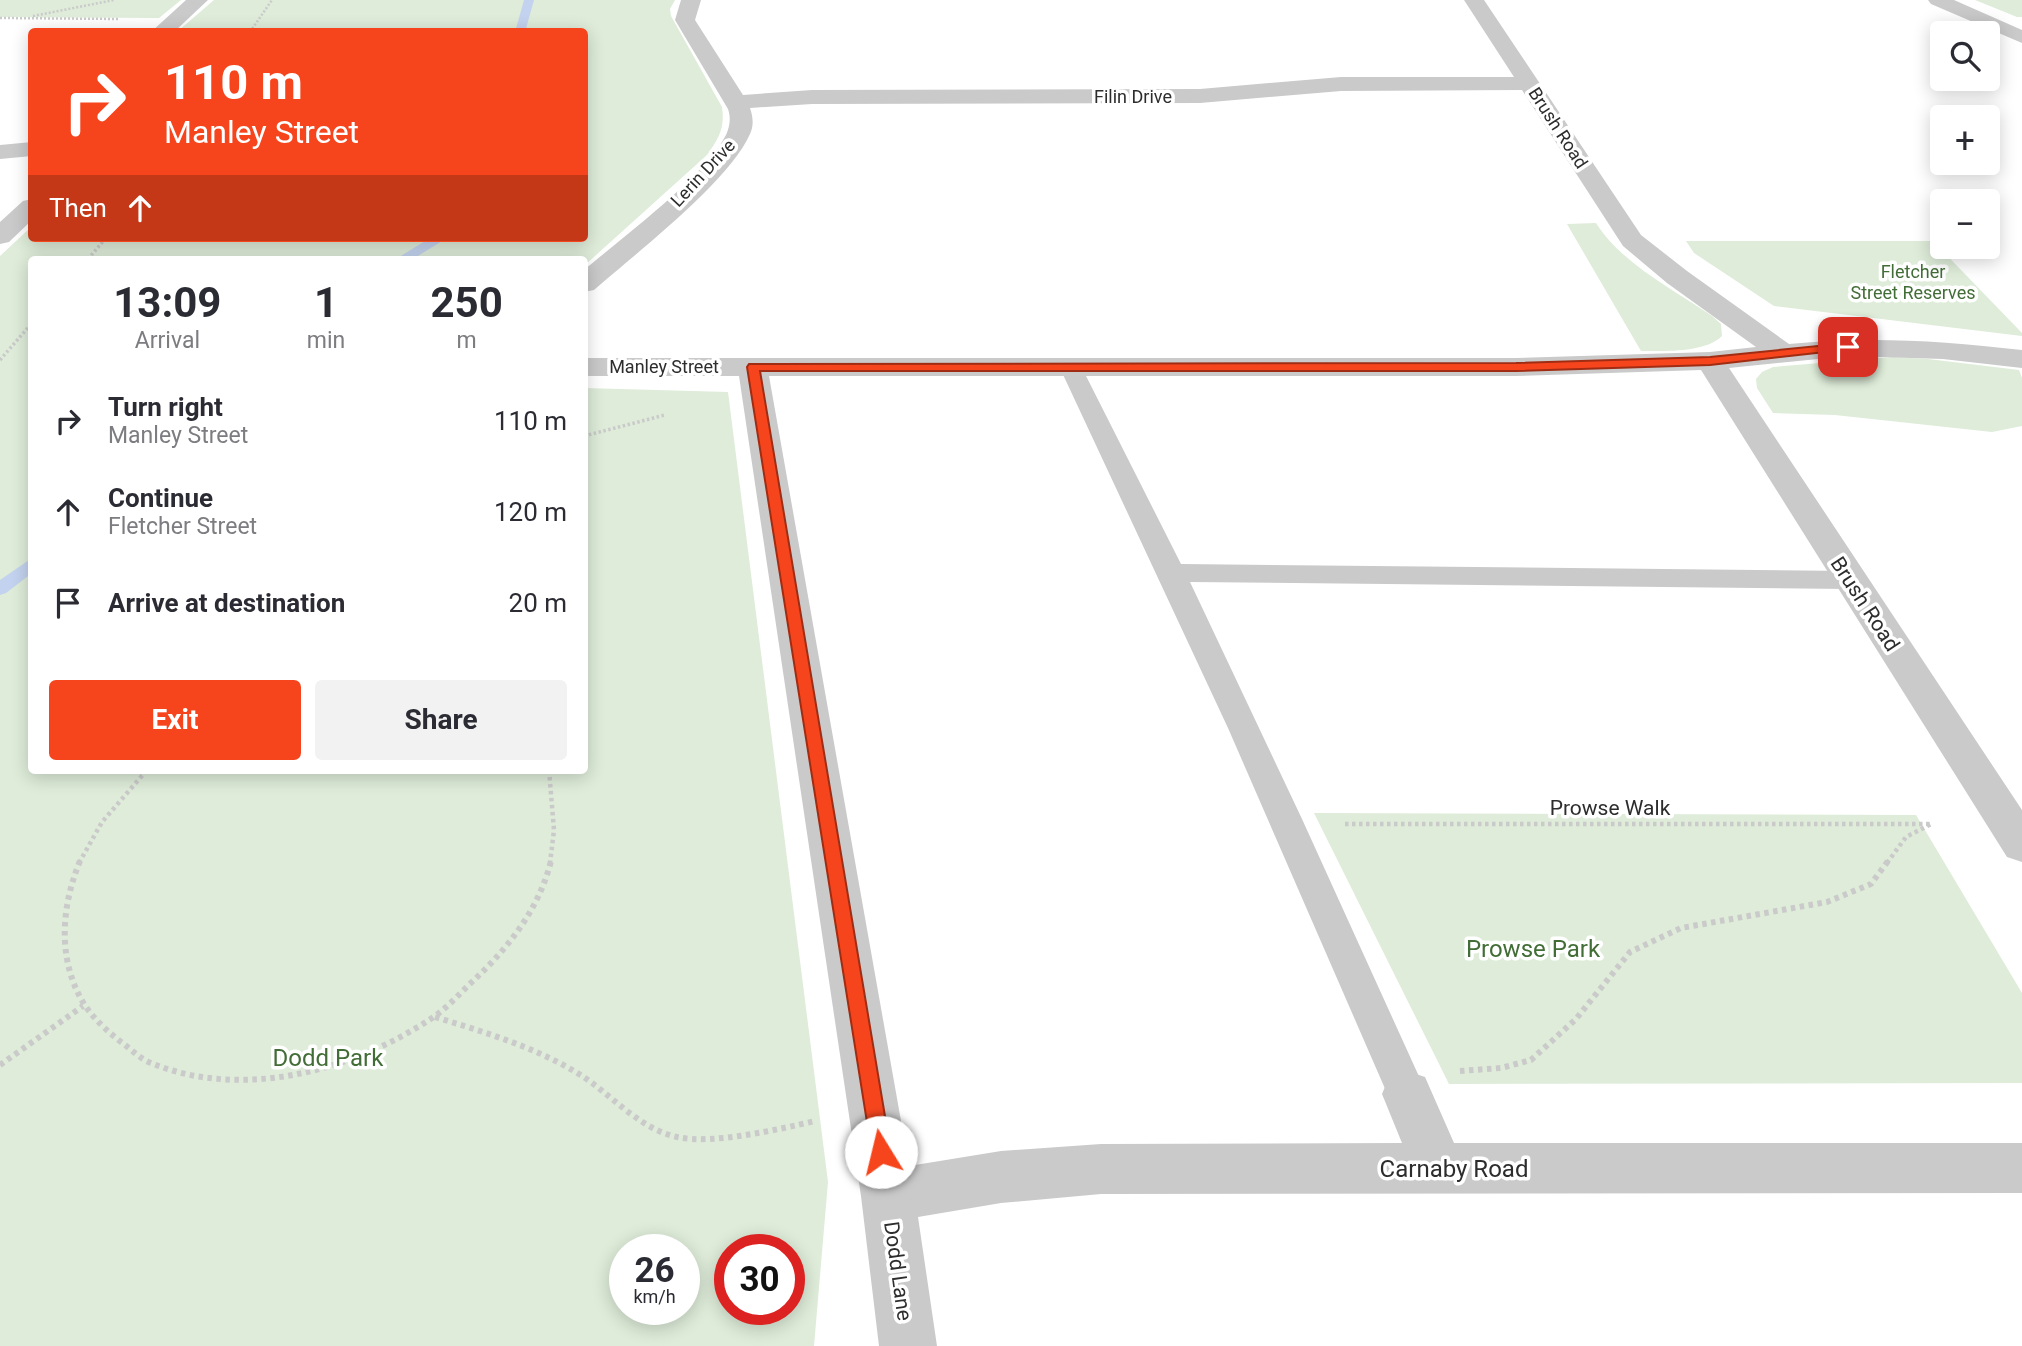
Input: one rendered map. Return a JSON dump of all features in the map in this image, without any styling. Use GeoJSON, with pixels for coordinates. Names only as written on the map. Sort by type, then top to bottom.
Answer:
{"type":"FeatureCollection","features":[{"type":"Feature","properties":{"kind":"street"},"geometry":{"type":"LineString","coordinates":[[166,28],[198,0]]}},
{"type":"Feature","properties":{"kind":"street","name":"Lerin Drive"},"geometry":{"type":"LineString","coordinates":[[588,280],[697,184],[721,160],[738,137],[743,120],[736,102],[685,20],[691,0]]}},
{"type":"Feature","properties":{"kind":"street","name":"Brush Road"},"geometry":{"type":"LineString","coordinates":[[1474,0],[1632,240],[1677,277],[1781,352]]}},
{"type":"Feature","properties":{"kind":"street"},"geometry":{"type":"LineString","coordinates":[[1938,0],[2022,37]]}},
{"type":"Feature","properties":{"kind":"street","name":"Filin Drive"},"geometry":{"type":"LineString","coordinates":[[736,102],[812,97],[1200,96],[1353,83],[1529,83]]}},
{"type":"Feature","properties":{"kind":"street"},"geometry":{"type":"LineString","coordinates":[[0,152],[28,149]]}},
{"type":"Feature","properties":{"kind":"street"},"geometry":{"type":"LineString","coordinates":[[0,164],[28,163]]}},
{"type":"Feature","properties":{"kind":"street"},"geometry":{"type":"LineString","coordinates":[[0,236],[28,210]]}},
{"type":"Feature","properties":{"kind":"street","name":"Manley Street"},"geometry":{"type":"LineString","coordinates":[[588,367],[1516,367],[1710,361],[1848,347],[1893,347],[2022,359]]}},
{"type":"Feature","properties":{"kind":"street","name":"Brush Road"},"geometry":{"type":"LineString","coordinates":[[1710,361],[2022,845]]}},
{"type":"Feature","properties":{"kind":"street","name":"Dodd Lane"},"geometry":{"type":"LineString","coordinates":[[753,367],[888,1196],[908,1346]]}},
{"type":"Feature","properties":{"kind":"street"},"geometry":{"type":"LineString","coordinates":[[1407,1094],[1439,1169]]}},
{"type":"Feature","properties":{"kind":"street","name":"Carnaby Road"},"geometry":{"type":"LineString","coordinates":[[888,1196],[1000,1177],[1101,1169],[2022,1168]]}},
{"type":"Feature","properties":{"kind":"lane"},"geometry":{"type":"LineString","coordinates":[[1070,366],[1172,573],[1289,824],[1407,1094]]}},
{"type":"Feature","properties":{"kind":"lane"},"geometry":{"type":"LineString","coordinates":[[1172,573],[1849,580]]}},
{"type":"Feature","properties":{"kind":"path"},"geometry":{"type":"LineString","coordinates":[[22,18],[114,0]]}},
{"type":"Feature","properties":{"kind":"path"},"geometry":{"type":"LineString","coordinates":[[253,28],[272,0]]}},
{"type":"Feature","properties":{"kind":"path"},"geometry":{"type":"LineString","coordinates":[[0,18],[127,19]]}},
{"type":"Feature","properties":{"kind":"path"},"geometry":{"type":"LineString","coordinates":[[91,256],[103,242]]}},
{"type":"Feature","properties":{"kind":"path"},"geometry":{"type":"LineString","coordinates":[[0,360],[28,328]]}},
{"type":"Feature","properties":{"kind":"path"},"geometry":{"type":"LineString","coordinates":[[144,774],[103,821],[76,867],[64,908],[64,955],[83,1006],[106,1033],[150,1062],[196,1076],[253,1079],[317,1070],[379,1047],[435,1016],[510,945],[538,899],[551,862],[553,816],[549,774]]}},
{"type":"Feature","properties":{"kind":"path","name":"Prowse Walk"},"geometry":{"type":"LineString","coordinates":[[1289,824],[1932,824],[1906,837],[1871,884],[1827,902],[1681,928],[1630,952],[1576,1019],[1531,1060],[1501,1068],[1441,1072],[1407,1094]]}},
{"type":"Feature","properties":{"kind":"path"},"geometry":{"type":"LineString","coordinates":[[0,1065],[83,1006]]}},
{"type":"Feature","properties":{"kind":"path"},"geometry":{"type":"LineString","coordinates":[[435,1016],[521,1044],[579,1075],[648,1124],[678,1138],[702,1138],[809,1123],[873,1108]]}},
{"type":"Feature","properties":{"kind":"green space"},"geometry":{"type":"Polygon","coordinates":[[[0,0],[181,0],[159,18],[0,17],[0,0]]]}},
{"type":"Feature","properties":{"kind":"green space","name":"Dodd Park"},"geometry":{"type":"Polygon","coordinates":[[[214,0],[675,0],[670,9],[671,16],[722,107],[723,121],[720,132],[707,155],[588,262],[588,256],[28,256],[28,774],[588,774],[588,388],[728,392],[828,1182],[814,1346],[0,1346],[0,256],[28,230],[28,242],[588,242],[588,28],[181,28],[214,0]]]}},
{"type":"Feature","properties":{"kind":"green space"},"geometry":{"type":"Polygon","coordinates":[[[1975,0],[2022,0],[2022,17],[2017,17],[1975,0]]]}},
{"type":"Feature","properties":{"kind":"green space"},"geometry":{"type":"Polygon","coordinates":[[[1596,223],[1607,238],[1634,263],[1721,324],[1722,336],[1715,342],[1695,348],[1641,351],[1567,224],[1596,223]]]}},
{"type":"Feature","properties":{"kind":"green space","name":"Fletcher Street Reserves"},"geometry":{"type":"Polygon","coordinates":[[[1686,241],[1930,241],[1930,259],[1950,259],[2022,336],[1774,306],[1694,253],[1686,241]]]}},
{"type":"Feature","properties":{"kind":"green space","name":"Fletcher Street Reserves"},"geometry":{"type":"Polygon","coordinates":[[[1892,357],[2019,370],[2022,378],[2022,426],[1992,432],[1835,415],[1773,413],[1757,388],[1756,379],[1762,372],[1773,367],[1892,357]]]}},
{"type":"Feature","properties":{"kind":"green space","name":"Prowse Park"},"geometry":{"type":"Polygon","coordinates":[[[1314,813],[1916,815],[2022,993],[2022,1083],[1449,1084],[1314,813]]]}},
{"type":"Feature","properties":{"kind":"waterway"},"geometry":{"type":"LineString","coordinates":[[521,28],[529,0]]}},
{"type":"Feature","properties":{"kind":"waterway"},"geometry":{"type":"LineString","coordinates":[[408,256],[433,242]]}},
{"type":"Feature","properties":{"kind":"waterway"},"geometry":{"type":"LineString","coordinates":[[0,589],[28,567]]}},
{"type":"Feature","properties":{"kind":"route"},"geometry":{"type":"LineString","coordinates":[[881,1152],[753,367],[1516,367],[1710,361],[1848,347]]}}]}
